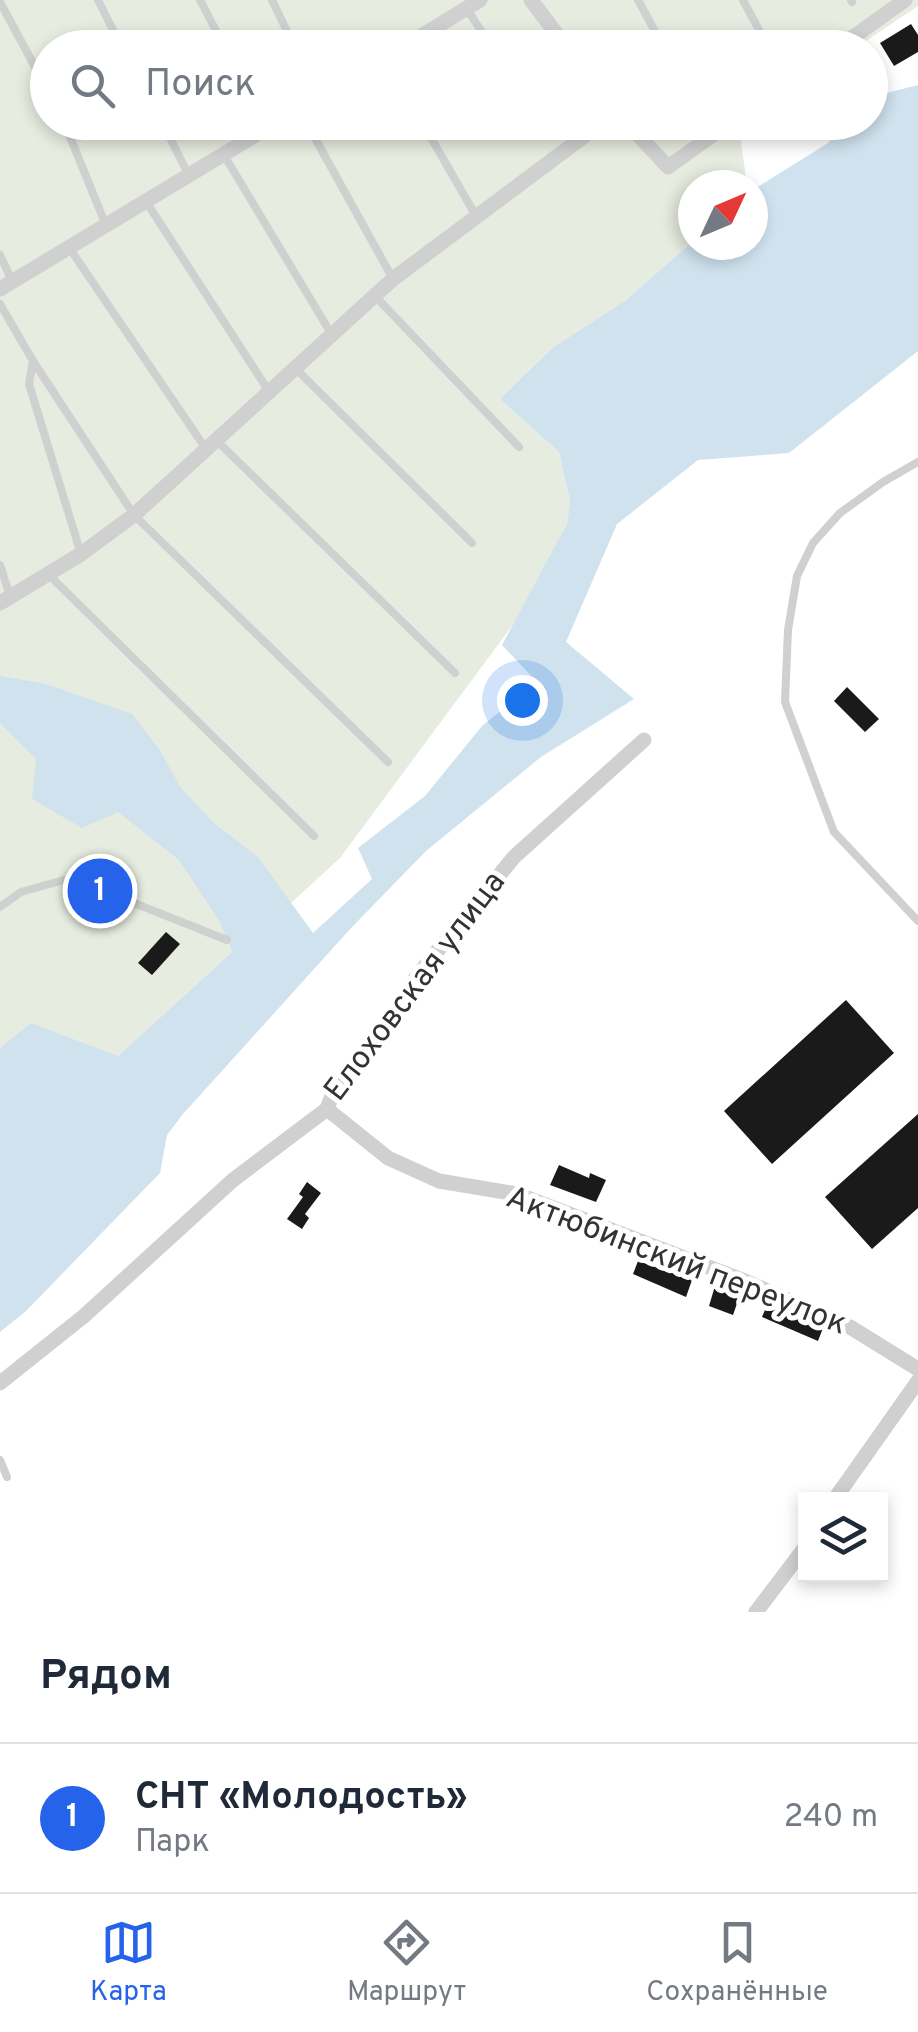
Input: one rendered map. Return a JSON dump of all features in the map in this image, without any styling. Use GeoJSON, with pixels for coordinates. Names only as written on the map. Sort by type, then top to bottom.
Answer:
{"type":"FeatureCollection","features":[{"type":"Feature","properties":{"kind":"street"},"geometry":{"type":"LineString","coordinates":[[531,0],[554,30]]}},
{"type":"Feature","properties":{"kind":"street"},"geometry":{"type":"LineString","coordinates":[[863,30],[905,0]]}},
{"type":"Feature","properties":{"kind":"street"},"geometry":{"type":"LineString","coordinates":[[432,30],[474,5]]}},
{"type":"Feature","properties":{"kind":"street"},"geometry":{"type":"LineString","coordinates":[[6,285],[247,140]]}},
{"type":"Feature","properties":{"kind":"street"},"geometry":{"type":"LineString","coordinates":[[5,600],[81,554],[134,515],[393,280],[579,140]]}},
{"type":"Feature","properties":{"kind":"street"},"geometry":{"type":"LineString","coordinates":[[643,140],[668,167],[706,140]]}},
{"type":"Feature","properties":{"kind":"street","name":"Елоховская улица"},"geometry":{"type":"LineString","coordinates":[[0,1383],[84,1316],[233,1180],[327,1109],[334,1090],[377,1042],[416,976],[514,857],[644,740]]}},
{"type":"Feature","properties":{"kind":"street","name":"Актюбинский переулок"},"geometry":{"type":"LineString","coordinates":[[327,1109],[388,1158],[439,1181],[517,1194],[744,1281],[850,1327],[918,1368]]}},
{"type":"Feature","properties":{"kind":"street"},"geometry":{"type":"LineString","coordinates":[[840,1492],[918,1382]]}},
{"type":"Feature","properties":{"kind":"street"},"geometry":{"type":"LineString","coordinates":[[756,1612],[798,1557]]}},
{"type":"Feature","properties":{"kind":"lane"},"geometry":{"type":"LineString","coordinates":[[98,0],[113,30]]}},
{"type":"Feature","properties":{"kind":"lane"},"geometry":{"type":"LineString","coordinates":[[200,0],[216,30]]}},
{"type":"Feature","properties":{"kind":"lane"},"geometry":{"type":"LineString","coordinates":[[272,0],[286,30]]}},
{"type":"Feature","properties":{"kind":"lane"},"geometry":{"type":"LineString","coordinates":[[638,0],[654,30]]}},
{"type":"Feature","properties":{"kind":"lane"},"geometry":{"type":"LineString","coordinates":[[742,0],[759,30]]}},
{"type":"Feature","properties":{"kind":"lane"},"geometry":{"type":"LineString","coordinates":[[0,2],[30,58]]}},
{"type":"Feature","properties":{"kind":"lane"},"geometry":{"type":"LineString","coordinates":[[474,5],[484,30]]}},
{"type":"Feature","properties":{"kind":"lane"},"geometry":{"type":"LineString","coordinates":[[71,140],[106,224]]}},
{"type":"Feature","properties":{"kind":"lane"},"geometry":{"type":"LineString","coordinates":[[171,140],[188,174]]}},
{"type":"Feature","properties":{"kind":"lane"},"geometry":{"type":"LineString","coordinates":[[316,140],[393,280]]}},
{"type":"Feature","properties":{"kind":"lane"},"geometry":{"type":"LineString","coordinates":[[432,140],[476,216]]}},
{"type":"Feature","properties":{"kind":"lane"},"geometry":{"type":"LineString","coordinates":[[223,154],[332,335]]}},
{"type":"Feature","properties":{"kind":"lane"},"geometry":{"type":"LineString","coordinates":[[145,200],[270,393]]}},
{"type":"Feature","properties":{"kind":"lane"},"geometry":{"type":"LineString","coordinates":[[68,246],[212,446],[456,673]]}},
{"type":"Feature","properties":{"kind":"lane"},"geometry":{"type":"LineString","coordinates":[[0,255],[6,285]]}},
{"type":"Feature","properties":{"kind":"lane"},"geometry":{"type":"LineString","coordinates":[[375,296],[519,447]]}},
{"type":"Feature","properties":{"kind":"lane"},"geometry":{"type":"LineString","coordinates":[[0,304],[33,362],[134,515],[388,762]]}},
{"type":"Feature","properties":{"kind":"lane"},"geometry":{"type":"LineString","coordinates":[[33,362],[30,384],[81,554]]}},
{"type":"Feature","properties":{"kind":"lane"},"geometry":{"type":"LineString","coordinates":[[296,369],[472,543]]}},
{"type":"Feature","properties":{"kind":"lane"},"geometry":{"type":"LineString","coordinates":[[918,462],[840,514],[812,543],[798,576],[788,630],[784,702],[834,832],[918,921]]}},
{"type":"Feature","properties":{"kind":"lane"},"geometry":{"type":"LineString","coordinates":[[0,565],[5,600]]}},
{"type":"Feature","properties":{"kind":"lane"},"geometry":{"type":"LineString","coordinates":[[48,574],[314,836]]}},
{"type":"Feature","properties":{"kind":"lane"},"geometry":{"type":"LineString","coordinates":[[0,908],[21,892],[71,878],[226,940]]}},
{"type":"Feature","properties":{"kind":"lane"},"geometry":{"type":"LineString","coordinates":[[0,1460],[7,1477]]}},
{"type":"Feature","properties":{"kind":"shaded area"},"geometry":{"type":"Polygon","coordinates":[[[0,0],[918,0],[918,6],[882,30],[30,30],[30,140],[741,140],[745,170],[678,170],[678,254],[626,300],[552,348],[500,399],[559,452],[570,502],[567,524],[523,611],[340,858],[279,914],[227,941],[232,952],[118,1056],[54,1032],[0,1066],[0,0]]]}},
{"type":"Feature","properties":{"kind":"water"},"geometry":{"type":"Polygon","coordinates":[[[918,85],[918,351],[789,453],[698,460],[617,524],[566,642],[634,699],[541,757],[426,851],[183,1114],[167,1135],[160,1173],[26,1311],[0,1332],[0,1048],[31,1023],[118,1056],[232,952],[220,922],[179,860],[118,812],[82,828],[32,799],[36,759],[0,723],[0,676],[46,684],[132,714],[159,749],[181,788],[215,824],[258,857],[313,933],[372,879],[358,848],[425,796],[482,726],[537,682],[502,645],[567,524],[570,501],[559,452],[500,399],[552,348],[626,300],[678,254],[678,260],[768,260],[768,181],[831,140],[888,140],[888,93],[918,85]]]}},
{"type":"Feature","properties":{"kind":"building"},"geometry":{"type":"Polygon","coordinates":[[[911,24],[918,35],[918,52],[894,66],[888,56],[888,38],[911,24]]]}},
{"type":"Feature","properties":{"kind":"building"},"geometry":{"type":"Polygon","coordinates":[[[847,687],[879,719],[865,732],[834,701],[847,687]]]}},
{"type":"Feature","properties":{"kind":"building"},"geometry":{"type":"Polygon","coordinates":[[[166,932],[180,944],[152,975],[138,963],[166,932]]]}},
{"type":"Feature","properties":{"kind":"building"},"geometry":{"type":"Polygon","coordinates":[[[846,1000],[894,1053],[772,1164],[724,1111],[846,1000]]]}},
{"type":"Feature","properties":{"kind":"building"},"geometry":{"type":"Polygon","coordinates":[[[918,1114],[918,1208],[872,1249],[825,1197],[918,1114]]]}},
{"type":"Feature","properties":{"kind":"building"},"geometry":{"type":"Polygon","coordinates":[[[559,1165],[589,1178],[590,1173],[606,1180],[596,1202],[550,1185],[559,1165]]]}},
{"type":"Feature","properties":{"kind":"building"},"geometry":{"type":"Polygon","coordinates":[[[307,1182],[321,1193],[305,1214],[309,1218],[302,1229],[287,1219],[303,1197],[299,1194],[307,1182]]]}},
{"type":"Feature","properties":{"kind":"building"},"geometry":{"type":"Polygon","coordinates":[[[638,1261],[692,1280],[686,1297],[633,1274],[638,1261]]]}},
{"type":"Feature","properties":{"kind":"building"},"geometry":{"type":"Polygon","coordinates":[[[715,1286],[740,1295],[733,1315],[709,1306],[715,1286]]]}},
{"type":"Feature","properties":{"kind":"building"},"geometry":{"type":"Polygon","coordinates":[[[767,1305],[823,1328],[818,1341],[762,1317],[767,1305]]]}},
{"type":"Feature","properties":{"kind":"place","name":"СНТ «Молодость»"},"geometry":{"type":"Point","coordinates":[100,891]}}]}
